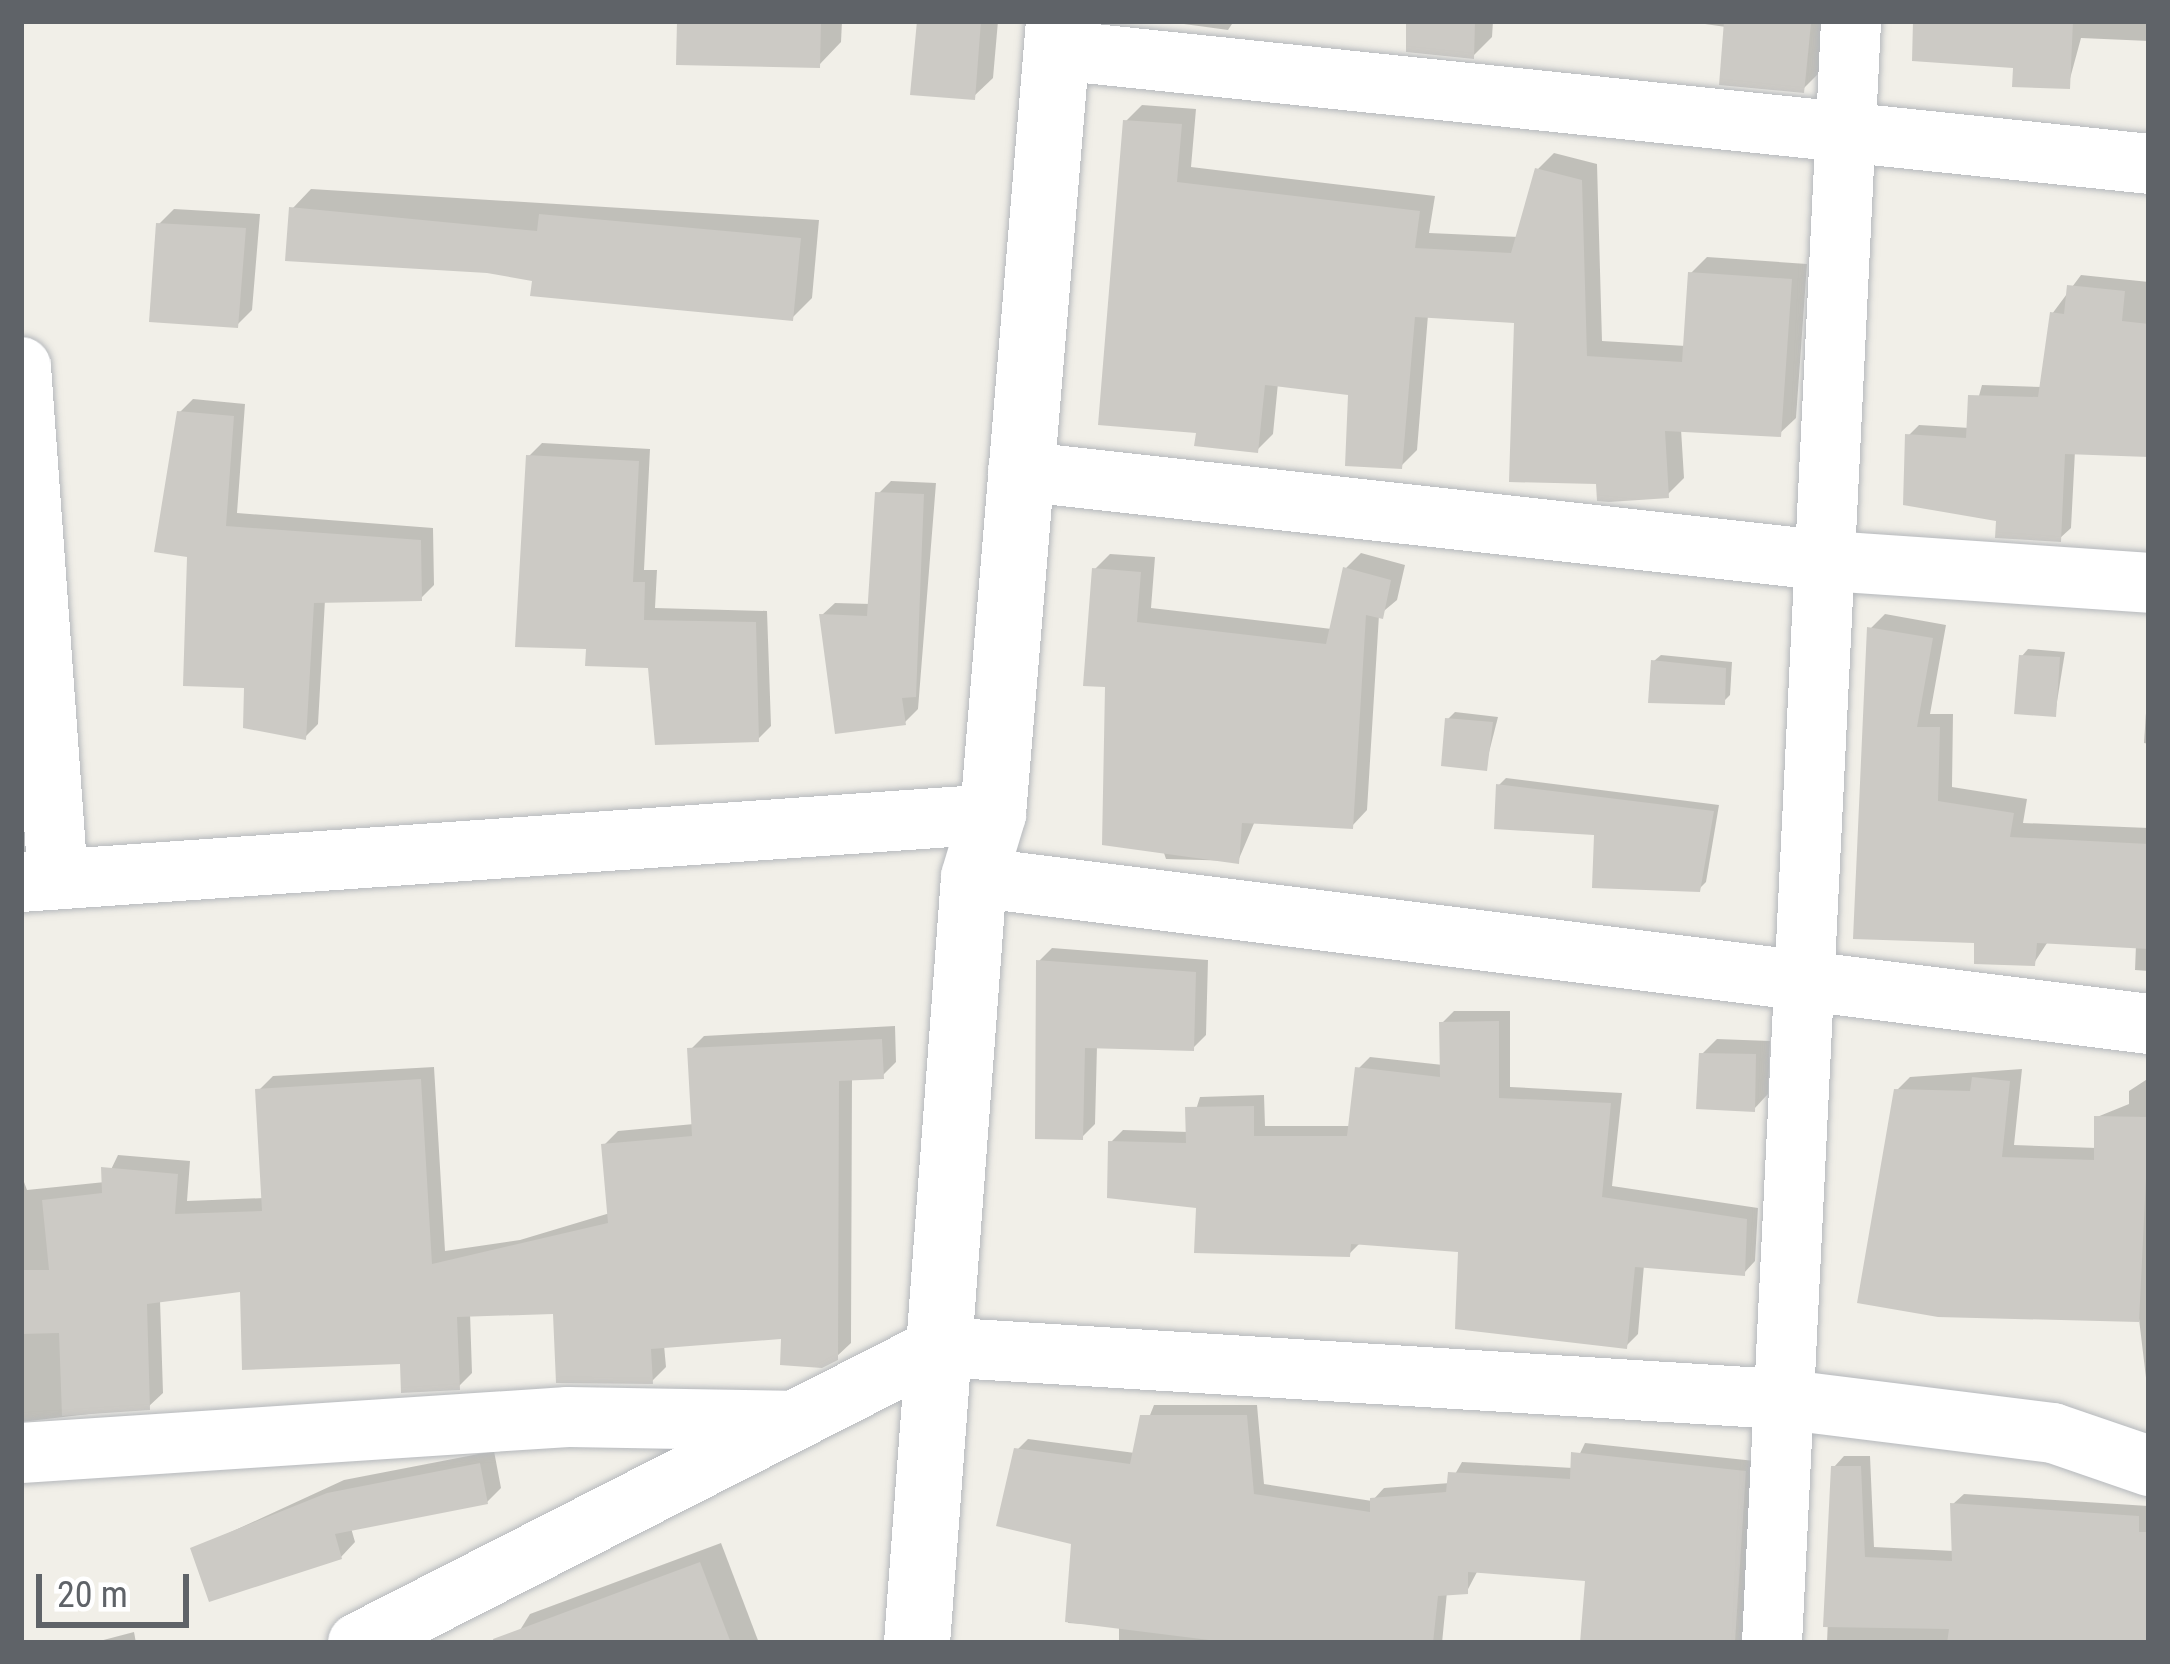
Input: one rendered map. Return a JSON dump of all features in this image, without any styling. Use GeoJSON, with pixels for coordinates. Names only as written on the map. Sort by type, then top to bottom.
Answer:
{"type":"FeatureCollection","features":[{"type":"Feature","properties":{"kind":"street"},"geometry":{"type":"LineString","coordinates":[[1772,1643],[1802,978],[1829,561],[1842,130],[1851,21]]}},
{"type":"Feature","properties":{"kind":"street"},"geometry":{"type":"LineString","coordinates":[[917,1643],[974,877],[993,814],[1057,36],[2149,164]]}},
{"type":"Feature","properties":{"kind":"street"},"geometry":{"type":"LineString","coordinates":[[22,384],[40,881],[993,814]]}},
{"type":"Feature","properties":{"kind":"street"},"geometry":{"type":"LineString","coordinates":[[1018,471],[1829,561],[2149,584]]}},
{"type":"Feature","properties":{"kind":"street"},"geometry":{"type":"LineString","coordinates":[[974,877],[2149,1024]]}},
{"type":"Feature","properties":{"kind":"street"},"geometry":{"type":"LineString","coordinates":[[358,1643],[939,1347],[1780,1399],[2053,1433],[2149,1466]]}},
{"type":"Feature","properties":{"kind":"street"},"geometry":{"type":"LineString","coordinates":[[21,1453],[568,1417],[796,1422]]}},
{"type":"Feature","properties":{"kind":"building"},"geometry":{"type":"Polygon","coordinates":[[[677,21],[821,21],[820,68],[676,65],[677,21]]]}},
{"type":"Feature","properties":{"kind":"building"},"geometry":{"type":"Polygon","coordinates":[[[917,21],[981,21],[975,100],[910,95],[917,21]]]}},
{"type":"Feature","properties":{"kind":"building"},"geometry":{"type":"Polygon","coordinates":[[[1406,21],[1475,21],[1474,59],[1406,52],[1406,21]]]}},
{"type":"Feature","properties":{"kind":"building"},"geometry":{"type":"Polygon","coordinates":[[[1724,21],[1811,24],[1804,93],[1719,85],[1724,21]]]}},
{"type":"Feature","properties":{"kind":"building"},"geometry":{"type":"Polygon","coordinates":[[[1913,21],[2073,21],[2070,89],[2012,87],[2013,68],[1912,61],[1913,21]]]}},
{"type":"Feature","properties":{"kind":"building"},"geometry":{"type":"Polygon","coordinates":[[[1123,120],[1182,124],[1177,182],[1420,211],[1415,248],[1511,253],[1535,168],[1582,180],[1587,356],[1682,362],[1688,272],[1792,279],[1781,437],[1665,431],[1669,498],[1597,501],[1596,484],[1509,482],[1514,323],[1415,317],[1402,469],[1345,466],[1348,395],[1265,385],[1258,453],[1194,446],[1196,433],[1098,425],[1123,120]]]}},
{"type":"Feature","properties":{"kind":"building"},"geometry":{"type":"Polygon","coordinates":[[[289,207],[537,231],[539,214],[801,238],[793,321],[530,296],[532,281],[487,273],[285,261],[289,207]]]}},
{"type":"Feature","properties":{"kind":"building"},"geometry":{"type":"Polygon","coordinates":[[[156,223],[246,228],[238,328],[149,322],[156,223]]]}},
{"type":"Feature","properties":{"kind":"building"},"geometry":{"type":"Polygon","coordinates":[[[2067,285],[2125,291],[2122,321],[2149,324],[2149,457],[2065,454],[2061,542],[1995,538],[1996,521],[1903,505],[1905,434],[1966,438],[1968,395],[2038,397],[2050,312],[2064,314],[2067,285]]]}},
{"type":"Feature","properties":{"kind":"building"},"geometry":{"type":"Polygon","coordinates":[[[177,411],[234,416],[226,526],[421,540],[422,601],[314,603],[306,740],[243,728],[244,688],[183,686],[187,557],[154,552],[177,411]]]}},
{"type":"Feature","properties":{"kind":"building"},"geometry":{"type":"Polygon","coordinates":[[[526,455],[639,461],[633,582],[645,582],[644,620],[756,622],[759,742],[655,745],[648,668],[585,666],[586,649],[515,647],[526,455]]]}},
{"type":"Feature","properties":{"kind":"building"},"geometry":{"type":"Polygon","coordinates":[[[875,492],[924,494],[916,697],[902,698],[906,725],[835,734],[819,614],[867,616],[875,492]]]}},
{"type":"Feature","properties":{"kind":"building"},"geometry":{"type":"Polygon","coordinates":[[[1343,567],[1391,580],[1383,619],[1366,615],[1353,829],[1242,823],[1239,864],[1102,845],[1105,687],[1083,686],[1092,568],[1141,572],[1137,622],[1326,644],[1343,567]]]}},
{"type":"Feature","properties":{"kind":"building"},"geometry":{"type":"Polygon","coordinates":[[[1867,627],[1933,638],[1917,727],[1940,727],[1938,801],[2014,813],[2010,837],[2149,844],[2149,949],[2037,943],[2035,966],[1974,964],[1974,943],[1853,939],[1867,627]]]}},
{"type":"Feature","properties":{"kind":"building"},"geometry":{"type":"Polygon","coordinates":[[[2019,655],[2060,657],[2056,717],[2014,714],[2019,655]]]}},
{"type":"Feature","properties":{"kind":"building"},"geometry":{"type":"Polygon","coordinates":[[[1651,660],[1726,668],[1725,705],[1648,703],[1651,660]]]}},
{"type":"Feature","properties":{"kind":"building"},"geometry":{"type":"Polygon","coordinates":[[[1445,718],[1493,722],[1487,771],[1441,766],[1445,718]]]}},
{"type":"Feature","properties":{"kind":"building"},"geometry":{"type":"Polygon","coordinates":[[[1496,784],[1714,811],[1700,892],[1592,888],[1594,835],[1494,829],[1496,784]]]}},
{"type":"Feature","properties":{"kind":"building"},"geometry":{"type":"Polygon","coordinates":[[[1036,960],[1196,972],[1194,1051],[1085,1048],[1083,1140],[1035,1139],[1036,960]]]}},
{"type":"Feature","properties":{"kind":"building"},"geometry":{"type":"Polygon","coordinates":[[[1499,1021],[1499,1098],[1611,1103],[1602,1197],[1747,1219],[1745,1276],[1635,1267],[1627,1349],[1455,1329],[1458,1252],[1351,1244],[1350,1257],[1194,1253],[1196,1208],[1107,1198],[1108,1141],[1186,1143],[1185,1107],[1254,1106],[1254,1136],[1347,1136],[1355,1067],[1440,1077],[1439,1022],[1499,1021]]]}},
{"type":"Feature","properties":{"kind":"building"},"geometry":{"type":"Polygon","coordinates":[[[882,1039],[884,1079],[839,1081],[838,1360],[822,1368],[780,1365],[781,1339],[651,1349],[653,1384],[556,1383],[553,1314],[457,1317],[460,1390],[401,1393],[400,1364],[242,1370],[240,1292],[147,1304],[150,1410],[62,1416],[59,1333],[21,1334],[21,1270],[49,1270],[42,1200],[102,1193],[101,1167],[178,1174],[175,1214],[262,1211],[255,1089],[421,1079],[432,1264],[608,1223],[601,1144],[692,1136],[687,1048],[882,1039]]]}},
{"type":"Feature","properties":{"kind":"building"},"geometry":{"type":"Polygon","coordinates":[[[1699,1053],[1756,1054],[1755,1112],[1696,1109],[1699,1053]]]}},
{"type":"Feature","properties":{"kind":"building"},"geometry":{"type":"Polygon","coordinates":[[[1972,1077],[2010,1081],[2002,1157],[2094,1160],[2094,1116],[2149,1117],[2139,1322],[1938,1317],[1857,1303],[1894,1089],[1970,1091],[1972,1077]]]}},
{"type":"Feature","properties":{"kind":"building"},"geometry":{"type":"Polygon","coordinates":[[[1140,1415],[1247,1415],[1254,1494],[1370,1512],[1370,1498],[1446,1492],[1448,1472],[1570,1479],[1571,1452],[1746,1471],[1735,1643],[1580,1643],[1585,1581],[1468,1572],[1468,1594],[1438,1596],[1433,1643],[1233,1643],[1065,1622],[1071,1544],[996,1526],[1014,1448],[1130,1464],[1140,1415]]]}},
{"type":"Feature","properties":{"kind":"building"},"geometry":{"type":"Polygon","coordinates":[[[480,1463],[488,1504],[335,1534],[342,1559],[209,1602],[190,1548],[327,1493],[480,1463]]]}},
{"type":"Feature","properties":{"kind":"building"},"geometry":{"type":"Polygon","coordinates":[[[1831,1466],[1861,1466],[1865,1557],[1952,1561],[1950,1503],[2139,1516],[2139,1532],[2149,1532],[2149,1643],[1947,1643],[1949,1629],[1823,1627],[1831,1466]]]}},
{"type":"Feature","properties":{"kind":"building"},"geometry":{"type":"Polygon","coordinates":[[[700,1562],[731,1643],[494,1643],[493,1639],[700,1562]]]}}]}
